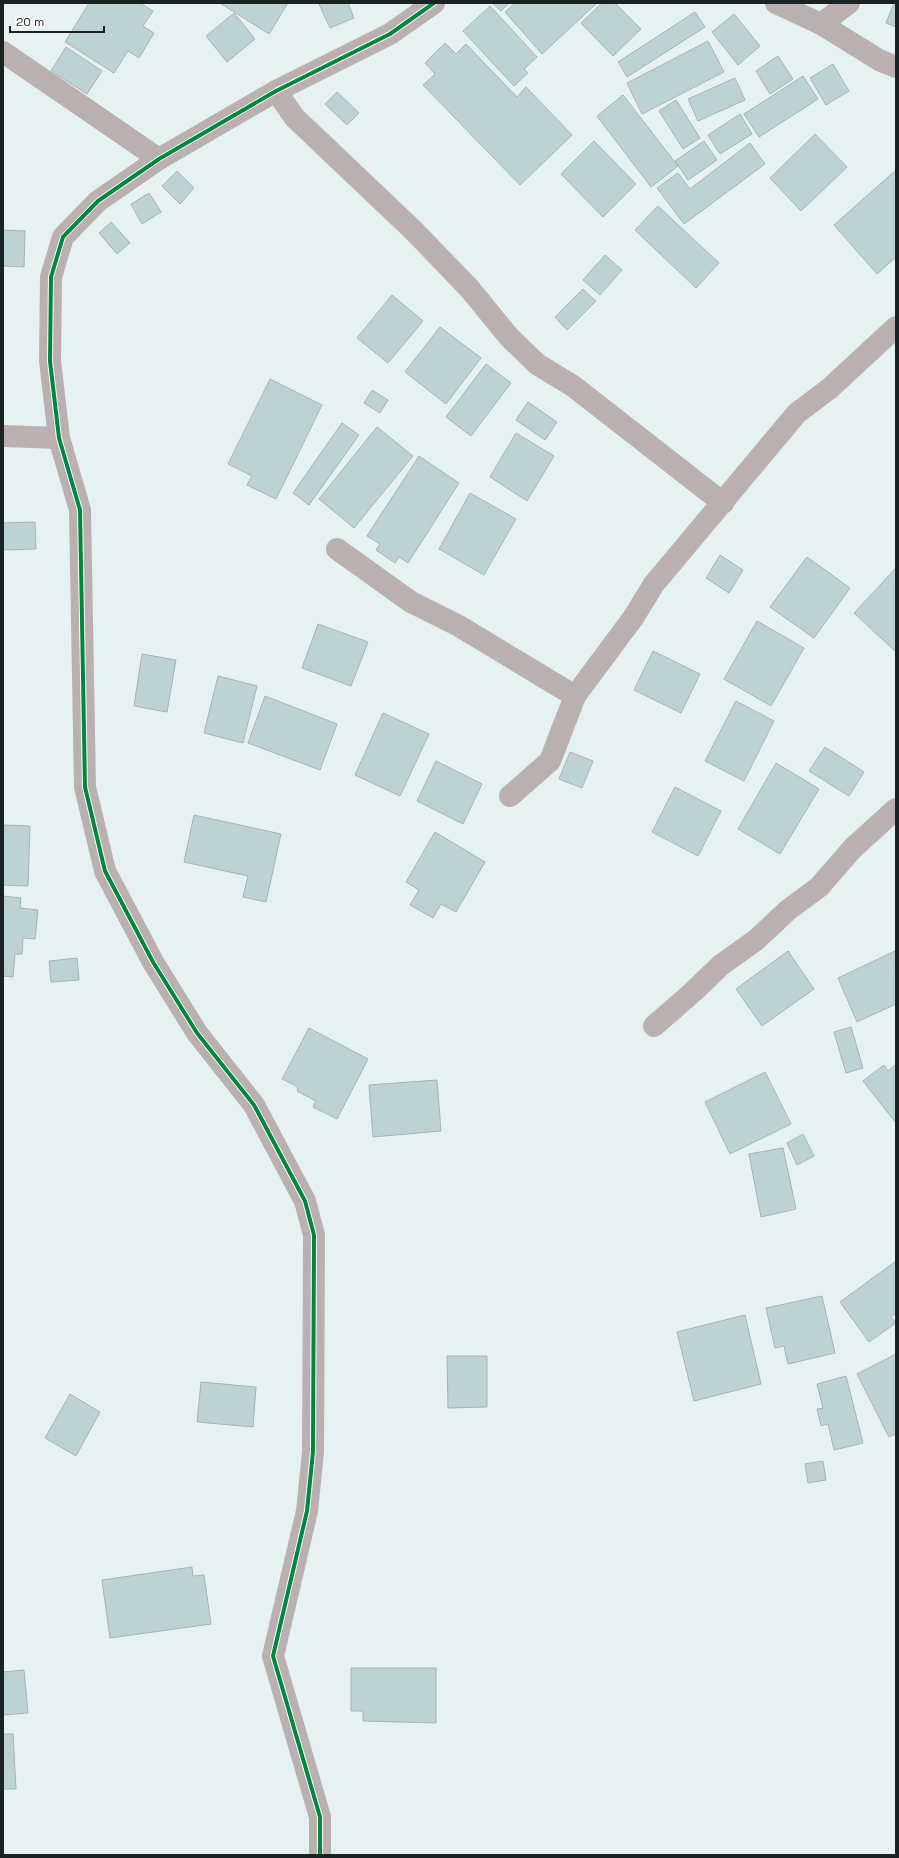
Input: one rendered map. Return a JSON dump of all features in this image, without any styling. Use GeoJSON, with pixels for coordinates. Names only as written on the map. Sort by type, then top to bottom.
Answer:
{"type":"FeatureCollection","features":[{"type":"Feature","properties":{"kind":"street"},"geometry":{"type":"LineString","coordinates":[[320,1855],[320,1817],[273,1656],[307,1511],[312,1452],[314,1236],[305,1201],[254,1105],[197,1033],[153,962],[105,870],[85,787],[80,510],[59,438],[50,361],[51,277],[63,237],[98,201],[159,158],[276,91],[390,34],[434,3]]}},
{"type":"Feature","properties":{"kind":"street"},"geometry":{"type":"LineString","coordinates":[[776,3],[821,24],[879,60],[896,67]]}},
{"type":"Feature","properties":{"kind":"street"},"geometry":{"type":"LineString","coordinates":[[821,24],[849,3]]}},
{"type":"Feature","properties":{"kind":"street"},"geometry":{"type":"LineString","coordinates":[[3,52],[159,158]]}},
{"type":"Feature","properties":{"kind":"street"},"geometry":{"type":"LineString","coordinates":[[276,91],[296,118],[413,230],[469,288],[510,338],[537,364],[573,386],[723,503]]}},
{"type":"Feature","properties":{"kind":"street"},"geometry":{"type":"LineString","coordinates":[[510,796],[550,761],[575,696],[633,618],[654,584],[797,413],[829,390],[896,327]]}},
{"type":"Feature","properties":{"kind":"street"},"geometry":{"type":"LineString","coordinates":[[3,436],[59,438]]}},
{"type":"Feature","properties":{"kind":"street"},"geometry":{"type":"LineString","coordinates":[[337,549],[411,602],[459,626],[575,696]]}},
{"type":"Feature","properties":{"kind":"street"},"geometry":{"type":"LineString","coordinates":[[654,1026],[694,991],[720,964],[756,940],[788,910],[819,887],[853,848],[896,809]]}},
{"type":"Feature","properties":{"kind":"building"},"geometry":{"type":"Polygon","coordinates":[[[89,3],[140,3],[153,11],[143,26],[154,33],[139,58],[128,51],[114,73],[65,42],[89,3]]]}},
{"type":"Feature","properties":{"kind":"building"},"geometry":{"type":"Polygon","coordinates":[[[220,3],[288,3],[269,34],[220,3]]]}},
{"type":"Feature","properties":{"kind":"building"},"geometry":{"type":"Polygon","coordinates":[[[348,3],[354,18],[330,28],[319,4],[348,3]]]}},
{"type":"Feature","properties":{"kind":"building"},"geometry":{"type":"Polygon","coordinates":[[[492,3],[509,3],[501,11],[492,3]]]}},
{"type":"Feature","properties":{"kind":"building"},"geometry":{"type":"Polygon","coordinates":[[[515,3],[597,3],[542,54],[505,12],[515,3]]]}},
{"type":"Feature","properties":{"kind":"building"},"geometry":{"type":"Polygon","coordinates":[[[602,3],[615,3],[641,29],[613,56],[581,23],[602,3]]]}},
{"type":"Feature","properties":{"kind":"building"},"geometry":{"type":"Polygon","coordinates":[[[894,3],[896,3],[896,27],[886,23],[894,3]]]}},
{"type":"Feature","properties":{"kind":"building"},"geometry":{"type":"Polygon","coordinates":[[[490,6],[537,57],[524,69],[528,73],[514,86],[463,31],[490,6]]]}},
{"type":"Feature","properties":{"kind":"building"},"geometry":{"type":"Polygon","coordinates":[[[695,12],[705,27],[627,77],[618,62],[695,12]]]}},
{"type":"Feature","properties":{"kind":"building"},"geometry":{"type":"Polygon","coordinates":[[[234,13],[255,39],[227,62],[206,36],[234,13]]]}},
{"type":"Feature","properties":{"kind":"building"},"geometry":{"type":"Polygon","coordinates":[[[734,14],[760,46],[738,65],[712,32],[734,14]]]}},
{"type":"Feature","properties":{"kind":"building"},"geometry":{"type":"Polygon","coordinates":[[[708,41],[724,72],[642,114],[627,83],[708,41]]]}},
{"type":"Feature","properties":{"kind":"building"},"geometry":{"type":"Polygon","coordinates":[[[445,43],[456,54],[466,44],[517,97],[526,87],[572,135],[520,185],[423,85],[435,74],[425,63],[445,43]]]}},
{"type":"Feature","properties":{"kind":"building"},"geometry":{"type":"Polygon","coordinates":[[[66,47],[102,71],[87,94],[51,71],[66,47]]]}},
{"type":"Feature","properties":{"kind":"building"},"geometry":{"type":"Polygon","coordinates":[[[778,56],[793,79],[770,94],[756,71],[778,56]]]}},
{"type":"Feature","properties":{"kind":"building"},"geometry":{"type":"Polygon","coordinates":[[[833,64],[849,91],[826,105],[810,78],[833,64]]]}},
{"type":"Feature","properties":{"kind":"building"},"geometry":{"type":"Polygon","coordinates":[[[803,76],[818,99],[759,137],[744,114],[803,76]]]}},
{"type":"Feature","properties":{"kind":"building"},"geometry":{"type":"Polygon","coordinates":[[[735,78],[745,100],[698,121],[688,99],[735,78]]]}},
{"type":"Feature","properties":{"kind":"building"},"geometry":{"type":"Polygon","coordinates":[[[337,92],[359,113],[347,125],[325,104],[337,92]]]}},
{"type":"Feature","properties":{"kind":"building"},"geometry":{"type":"Polygon","coordinates":[[[623,95],[678,166],[651,187],[597,116],[623,95]]]}},
{"type":"Feature","properties":{"kind":"building"},"geometry":{"type":"Polygon","coordinates":[[[676,100],[700,138],[683,149],[659,111],[676,100]]]}},
{"type":"Feature","properties":{"kind":"building"},"geometry":{"type":"Polygon","coordinates":[[[740,114],[752,134],[720,154],[708,135],[740,114]]]}},
{"type":"Feature","properties":{"kind":"building"},"geometry":{"type":"Polygon","coordinates":[[[815,134],[847,167],[801,211],[770,178],[815,134]]]}},
{"type":"Feature","properties":{"kind":"building"},"geometry":{"type":"Polygon","coordinates":[[[594,141],[636,184],[603,217],[561,174],[594,141]]]}},
{"type":"Feature","properties":{"kind":"building"},"geometry":{"type":"Polygon","coordinates":[[[704,141],[717,160],[688,180],[675,161],[704,141]]]}},
{"type":"Feature","properties":{"kind":"building"},"geometry":{"type":"Polygon","coordinates":[[[750,143],[765,164],[684,224],[657,188],[678,173],[690,189],[750,143]]]}},
{"type":"Feature","properties":{"kind":"building"},"geometry":{"type":"Polygon","coordinates":[[[896,170],[896,257],[877,274],[834,225],[896,170]]]}},
{"type":"Feature","properties":{"kind":"building"},"geometry":{"type":"Polygon","coordinates":[[[177,171],[194,188],[180,204],[162,186],[177,171]]]}},
{"type":"Feature","properties":{"kind":"building"},"geometry":{"type":"Polygon","coordinates":[[[149,193],[161,212],[142,224],[131,204],[149,193]]]}},
{"type":"Feature","properties":{"kind":"building"},"geometry":{"type":"Polygon","coordinates":[[[658,206],[719,263],[696,288],[635,230],[658,206]]]}},
{"type":"Feature","properties":{"kind":"building"},"geometry":{"type":"Polygon","coordinates":[[[111,222],[130,243],[117,254],[99,233],[111,222]]]}},
{"type":"Feature","properties":{"kind":"building"},"geometry":{"type":"Polygon","coordinates":[[[3,230],[25,231],[24,267],[3,266],[3,230]]]}},
{"type":"Feature","properties":{"kind":"building"},"geometry":{"type":"Polygon","coordinates":[[[605,255],[622,270],[600,295],[583,280],[605,255]]]}},
{"type":"Feature","properties":{"kind":"building"},"geometry":{"type":"Polygon","coordinates":[[[583,289],[596,301],[567,330],[555,317],[583,289]]]}},
{"type":"Feature","properties":{"kind":"building"},"geometry":{"type":"Polygon","coordinates":[[[392,295],[423,321],[388,363],[357,338],[392,295]]]}},
{"type":"Feature","properties":{"kind":"building"},"geometry":{"type":"Polygon","coordinates":[[[440,327],[481,358],[446,404],[405,372],[440,327]]]}},
{"type":"Feature","properties":{"kind":"building"},"geometry":{"type":"Polygon","coordinates":[[[486,364],[511,383],[471,436],[446,417],[486,364]]]}},
{"type":"Feature","properties":{"kind":"building"},"geometry":{"type":"Polygon","coordinates":[[[270,379],[322,405],[276,499],[247,485],[252,476],[228,464],[270,379]]]}},
{"type":"Feature","properties":{"kind":"building"},"geometry":{"type":"Polygon","coordinates":[[[372,390],[388,400],[380,413],[364,403],[372,390]]]}},
{"type":"Feature","properties":{"kind":"building"},"geometry":{"type":"Polygon","coordinates":[[[528,402],[557,422],[545,440],[516,420],[528,402]]]}},
{"type":"Feature","properties":{"kind":"building"},"geometry":{"type":"Polygon","coordinates":[[[342,423],[359,435],[309,505],[293,493],[342,423]]]}},
{"type":"Feature","properties":{"kind":"building"},"geometry":{"type":"Polygon","coordinates":[[[377,427],[413,456],[354,528],[319,499],[377,427]]]}},
{"type":"Feature","properties":{"kind":"building"},"geometry":{"type":"Polygon","coordinates":[[[516,433],[554,456],[527,501],[490,477],[516,433]]]}},
{"type":"Feature","properties":{"kind":"building"},"geometry":{"type":"Polygon","coordinates":[[[419,456],[459,483],[408,563],[399,557],[395,563],[376,550],[380,544],[367,536],[419,456]]]}},
{"type":"Feature","properties":{"kind":"building"},"geometry":{"type":"Polygon","coordinates":[[[470,493],[516,519],[484,575],[439,549],[470,493]]]}},
{"type":"Feature","properties":{"kind":"building"},"geometry":{"type":"Polygon","coordinates":[[[35,522],[36,549],[3,550],[3,523],[35,522]]]}},
{"type":"Feature","properties":{"kind":"building"},"geometry":{"type":"Polygon","coordinates":[[[720,555],[743,570],[729,593],[706,578],[720,555]]]}},
{"type":"Feature","properties":{"kind":"building"},"geometry":{"type":"Polygon","coordinates":[[[807,557],[850,588],[814,638],[770,607],[807,557]]]}},
{"type":"Feature","properties":{"kind":"building"},"geometry":{"type":"Polygon","coordinates":[[[896,568],[896,652],[854,613],[896,568]]]}},
{"type":"Feature","properties":{"kind":"building"},"geometry":{"type":"Polygon","coordinates":[[[757,621],[804,648],[771,706],[724,679],[757,621]]]}},
{"type":"Feature","properties":{"kind":"building"},"geometry":{"type":"Polygon","coordinates":[[[318,624],[368,642],[351,686],[302,668],[318,624]]]}},
{"type":"Feature","properties":{"kind":"building"},"geometry":{"type":"Polygon","coordinates":[[[653,651],[700,674],[681,713],[634,690],[653,651]]]}},
{"type":"Feature","properties":{"kind":"building"},"geometry":{"type":"Polygon","coordinates":[[[142,654],[176,660],[167,712],[134,706],[142,654]]]}},
{"type":"Feature","properties":{"kind":"building"},"geometry":{"type":"Polygon","coordinates":[[[218,676],[257,686],[243,743],[204,733],[218,676]]]}},
{"type":"Feature","properties":{"kind":"building"},"geometry":{"type":"Polygon","coordinates":[[[265,696],[337,724],[320,770],[248,743],[265,696]]]}},
{"type":"Feature","properties":{"kind":"building"},"geometry":{"type":"Polygon","coordinates":[[[736,701],[774,721],[744,781],[705,761],[736,701]]]}},
{"type":"Feature","properties":{"kind":"building"},"geometry":{"type":"Polygon","coordinates":[[[383,713],[429,734],[400,796],[355,775],[383,713]]]}},
{"type":"Feature","properties":{"kind":"building"},"geometry":{"type":"Polygon","coordinates":[[[825,747],[864,772],[849,796],[809,771],[825,747]]]}},
{"type":"Feature","properties":{"kind":"building"},"geometry":{"type":"Polygon","coordinates":[[[570,752],[593,761],[582,788],[559,779],[570,752]]]}},
{"type":"Feature","properties":{"kind":"building"},"geometry":{"type":"Polygon","coordinates":[[[436,761],[482,784],[463,824],[417,801],[436,761]]]}},
{"type":"Feature","properties":{"kind":"building"},"geometry":{"type":"Polygon","coordinates":[[[776,763],[819,789],[780,854],[738,829],[776,763]]]}},
{"type":"Feature","properties":{"kind":"building"},"geometry":{"type":"Polygon","coordinates":[[[675,787],[721,811],[698,856],[652,832],[675,787]]]}},
{"type":"Feature","properties":{"kind":"building"},"geometry":{"type":"Polygon","coordinates":[[[194,815],[281,834],[266,902],[243,897],[248,876],[184,862],[194,815]]]}},
{"type":"Feature","properties":{"kind":"building"},"geometry":{"type":"Polygon","coordinates":[[[3,825],[30,826],[28,886],[3,885],[3,825]]]}},
{"type":"Feature","properties":{"kind":"building"},"geometry":{"type":"Polygon","coordinates":[[[435,832],[485,862],[456,912],[441,904],[433,918],[410,905],[419,890],[406,882],[435,832]]]}},
{"type":"Feature","properties":{"kind":"building"},"geometry":{"type":"Polygon","coordinates":[[[3,896],[21,898],[20,908],[38,910],[35,939],[23,938],[22,954],[15,954],[13,977],[3,976],[3,896]]]}},
{"type":"Feature","properties":{"kind":"building"},"geometry":{"type":"Polygon","coordinates":[[[788,951],[814,989],[762,1026],[736,989],[788,951]]]}},
{"type":"Feature","properties":{"kind":"building"},"geometry":{"type":"Polygon","coordinates":[[[895,951],[896,1004],[857,1022],[838,978],[895,951]]]}},
{"type":"Feature","properties":{"kind":"building"},"geometry":{"type":"Polygon","coordinates":[[[77,958],[79,980],[51,982],[49,961],[77,958]]]}},
{"type":"Feature","properties":{"kind":"building"},"geometry":{"type":"Polygon","coordinates":[[[851,1027],[863,1068],[846,1073],[834,1032],[851,1027]]]}},
{"type":"Feature","properties":{"kind":"building"},"geometry":{"type":"Polygon","coordinates":[[[309,1028],[368,1059],[337,1119],[313,1107],[316,1101],[297,1091],[298,1087],[282,1079],[309,1028]]]}},
{"type":"Feature","properties":{"kind":"building"},"geometry":{"type":"Polygon","coordinates":[[[896,1064],[896,1123],[863,1081],[884,1065],[888,1071],[896,1064]]]}},
{"type":"Feature","properties":{"kind":"building"},"geometry":{"type":"Polygon","coordinates":[[[765,1072],[791,1124],[730,1154],[705,1102],[765,1072]]]}},
{"type":"Feature","properties":{"kind":"building"},"geometry":{"type":"Polygon","coordinates":[[[437,1080],[441,1131],[373,1137],[369,1085],[437,1080]]]}},
{"type":"Feature","properties":{"kind":"building"},"geometry":{"type":"Polygon","coordinates":[[[803,1134],[814,1156],[797,1165],[787,1143],[803,1134]]]}},
{"type":"Feature","properties":{"kind":"building"},"geometry":{"type":"Polygon","coordinates":[[[783,1148],[796,1209],[761,1217],[749,1154],[783,1148]]]}},
{"type":"Feature","properties":{"kind":"building"},"geometry":{"type":"Polygon","coordinates":[[[896,1261],[896,1313],[891,1317],[896,1323],[869,1342],[840,1302],[896,1261]]]}},
{"type":"Feature","properties":{"kind":"building"},"geometry":{"type":"Polygon","coordinates":[[[822,1296],[835,1353],[788,1364],[784,1346],[775,1348],[766,1308],[822,1296]]]}},
{"type":"Feature","properties":{"kind":"building"},"geometry":{"type":"Polygon","coordinates":[[[745,1315],[761,1384],[694,1401],[677,1332],[745,1315]]]}},
{"type":"Feature","properties":{"kind":"building"},"geometry":{"type":"Polygon","coordinates":[[[896,1354],[896,1434],[889,1437],[857,1374],[896,1354]]]}},
{"type":"Feature","properties":{"kind":"building"},"geometry":{"type":"Polygon","coordinates":[[[447,1356],[487,1356],[487,1407],[448,1408],[447,1356]]]}},
{"type":"Feature","properties":{"kind":"building"},"geometry":{"type":"Polygon","coordinates":[[[846,1376],[863,1443],[834,1450],[828,1424],[821,1426],[817,1409],[823,1408],[817,1384],[846,1376]]]}},
{"type":"Feature","properties":{"kind":"building"},"geometry":{"type":"Polygon","coordinates":[[[201,1382],[256,1387],[253,1427],[197,1422],[201,1382]]]}},
{"type":"Feature","properties":{"kind":"building"},"geometry":{"type":"Polygon","coordinates":[[[70,1394],[100,1412],[76,1456],[45,1438],[70,1394]]]}},
{"type":"Feature","properties":{"kind":"building"},"geometry":{"type":"Polygon","coordinates":[[[823,1461],[826,1480],[808,1483],[805,1464],[823,1461]]]}},
{"type":"Feature","properties":{"kind":"building"},"geometry":{"type":"Polygon","coordinates":[[[192,1567],[193,1576],[204,1575],[211,1624],[110,1638],[102,1580],[192,1567]]]}},
{"type":"Feature","properties":{"kind":"building"},"geometry":{"type":"Polygon","coordinates":[[[351,1668],[436,1668],[436,1723],[363,1721],[363,1711],[351,1711],[351,1668]]]}},
{"type":"Feature","properties":{"kind":"building"},"geometry":{"type":"Polygon","coordinates":[[[24,1670],[28,1713],[3,1715],[3,1672],[24,1670]]]}},
{"type":"Feature","properties":{"kind":"building"},"geometry":{"type":"Polygon","coordinates":[[[3,1734],[13,1734],[16,1789],[3,1789],[3,1734]]]}},
{"type":"Feature","properties":{"kind":"cycle path"},"geometry":{"type":"LineString","coordinates":[[320,1855],[320,1817],[273,1656],[307,1511],[313,1452],[314,1235],[305,1201],[254,1105],[197,1033],[153,962],[105,871],[85,787],[80,510],[59,438],[50,361],[51,277],[63,237],[98,201],[159,159],[276,91],[390,34],[434,3]]}}]}
